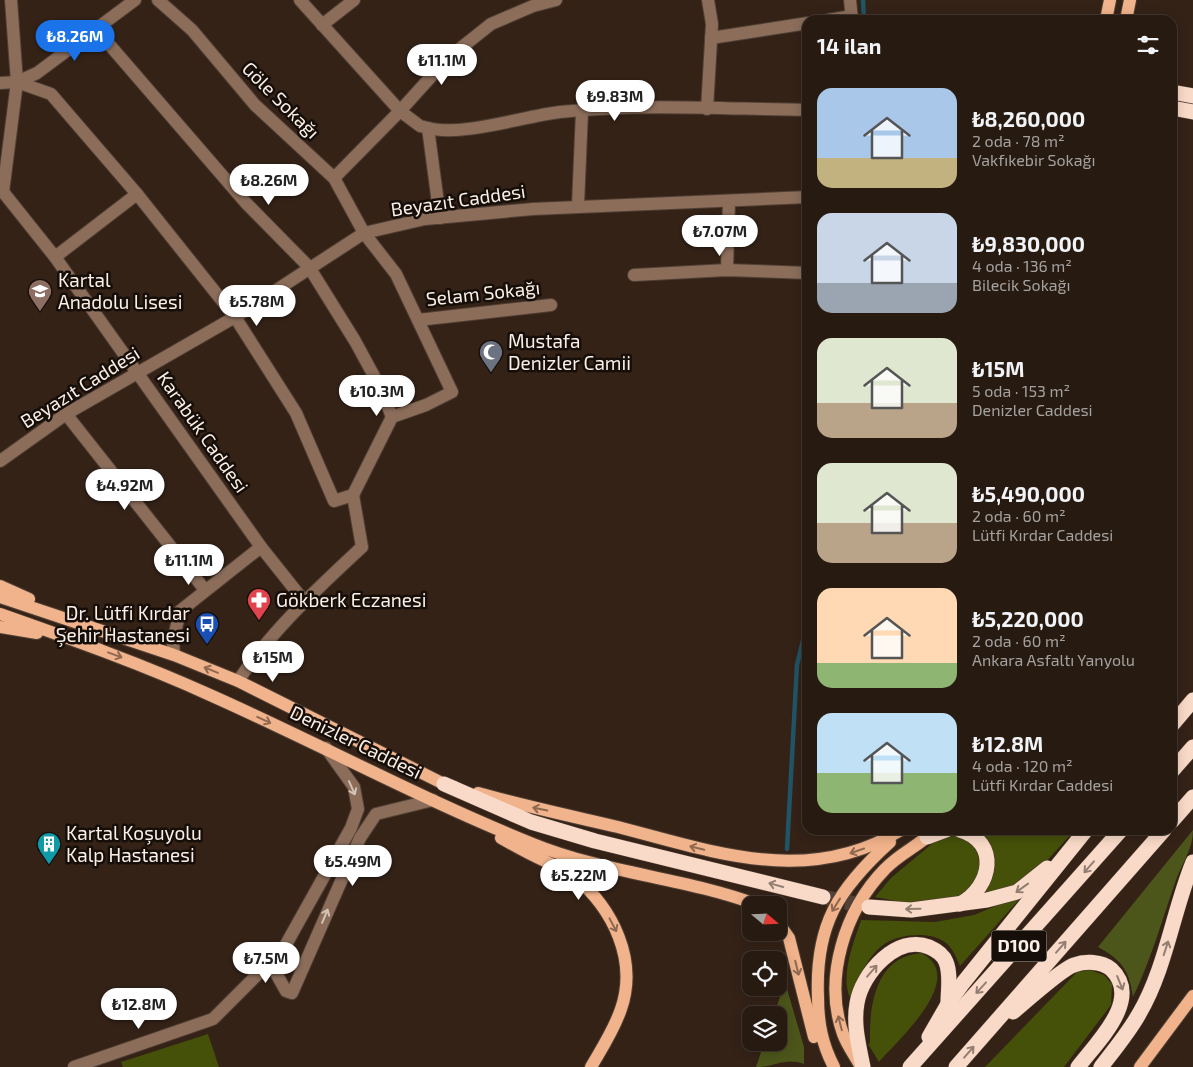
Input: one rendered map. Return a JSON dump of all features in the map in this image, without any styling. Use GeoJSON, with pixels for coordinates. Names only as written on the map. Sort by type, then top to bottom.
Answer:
{"type":"FeatureCollection","features":[{"type":"Feature","properties":{"kind":"highway"},"geometry":{"type":"LineString","coordinates":[[1177,93],[1193,96]]}},
{"type":"Feature","properties":{"kind":"highway"},"geometry":{"type":"LineString","coordinates":[[1177,109],[1193,112]]}},
{"type":"Feature","properties":{"kind":"highway"},"geometry":{"type":"LineString","coordinates":[[1177,711],[1193,696]]}},
{"type":"Feature","properties":{"kind":"highway"},"geometry":{"type":"LineString","coordinates":[[1177,719],[1193,700]]}},
{"type":"Feature","properties":{"kind":"highway"},"geometry":{"type":"LineString","coordinates":[[1177,765],[1193,747]]}},
{"type":"Feature","properties":{"kind":"highway"},"geometry":{"type":"LineString","coordinates":[[444,784],[540,825],[595,841],[823,897]]}},
{"type":"Feature","properties":{"kind":"highway"},"geometry":{"type":"LineString","coordinates":[[1177,815],[1193,797]]}},
{"type":"Feature","properties":{"kind":"highway"},"geometry":{"type":"LineString","coordinates":[[956,906],[972,897],[983,882],[988,862],[985,848],[971,835]]}},
{"type":"Feature","properties":{"kind":"highway"},"geometry":{"type":"LineString","coordinates":[[869,907],[911,910],[956,906],[1017,892],[1046,869],[1079,835]]}},
{"type":"Feature","properties":{"kind":"highway"},"geometry":{"type":"LineString","coordinates":[[914,1064],[948,1004],[1080,835]]}},
{"type":"Feature","properties":{"kind":"highway","name":"D100"},"geometry":{"type":"LineString","coordinates":[[914,1064],[1117,835]]}},
{"type":"Feature","properties":{"kind":"highway","name":"D100"},"geometry":{"type":"LineString","coordinates":[[956,1067],[1160,835]]}},
{"type":"Feature","properties":{"kind":"highway"},"geometry":{"type":"LineString","coordinates":[[1101,1067],[1140,1014],[1159,968],[1183,888],[1193,862]]}},
{"type":"Feature","properties":{"kind":"highway"},"geometry":{"type":"LineString","coordinates":[[862,1067],[855,1026],[857,1002],[868,975],[884,958],[904,946],[915,943],[939,952],[946,961],[949,977],[948,1004]]}},
{"type":"Feature","properties":{"kind":"highway"},"geometry":{"type":"LineString","coordinates":[[983,1036],[1073,965],[1093,962],[1108,967],[1118,976],[1123,992],[1117,1015],[1078,1067]]}},
{"type":"Feature","properties":{"kind":"main road"},"geometry":{"type":"LineString","coordinates":[[1107,15],[1110,0]]}},
{"type":"Feature","properties":{"kind":"main road"},"geometry":{"type":"LineString","coordinates":[[1127,15],[1130,0]]}},
{"type":"Feature","properties":{"kind":"main road","name":"Denizler Caddesi"},"geometry":{"type":"LineString","coordinates":[[0,586],[83,624]]}},
{"type":"Feature","properties":{"kind":"main road","name":"Denizler Caddesi"},"geometry":{"type":"LineString","coordinates":[[0,597],[174,654],[238,681],[444,784],[721,854],[776,862],[817,860],[852,853],[880,843],[894,835]]}},
{"type":"Feature","properties":{"kind":"main road","name":"Denizler Caddesi"},"geometry":{"type":"LineString","coordinates":[[0,614],[70,638],[208,694],[433,800]]}},
{"type":"Feature","properties":{"kind":"main road","name":"Denizler Caddesi"},"geometry":{"type":"LineString","coordinates":[[0,626],[70,638]]}},
{"type":"Feature","properties":{"kind":"main road"},"geometry":{"type":"LineString","coordinates":[[433,800],[535,845],[580,859],[726,893],[742,899]]}},
{"type":"Feature","properties":{"kind":"main road"},"geometry":{"type":"LineString","coordinates":[[433,800],[574,876],[600,903],[614,925],[627,964],[626,991],[612,1032],[591,1067]]}},
{"type":"Feature","properties":{"kind":"main road"},"geometry":{"type":"LineString","coordinates":[[834,1067],[823,1046],[818,1017],[816,970],[822,938],[832,910],[860,869],[897,835]]}},
{"type":"Feature","properties":{"kind":"main road"},"geometry":{"type":"LineString","coordinates":[[862,1067],[843,1034],[836,1006],[836,976],[842,942],[850,918],[875,880],[913,846],[930,835]]}},
{"type":"Feature","properties":{"kind":"main road"},"geometry":{"type":"LineString","coordinates":[[788,935],[817,1047],[829,1067]]}},
{"type":"Feature","properties":{"kind":"main road"},"geometry":{"type":"LineString","coordinates":[[1140,1067],[1193,996]]}},
{"type":"Feature","properties":{"kind":"street"},"geometry":{"type":"LineString","coordinates":[[2,190],[17,82],[11,0]]}},
{"type":"Feature","properties":{"kind":"street"},"geometry":{"type":"LineString","coordinates":[[17,82],[46,67],[95,28],[136,0]]}},
{"type":"Feature","properties":{"kind":"street","name":"Göle Sokağı"},"geometry":{"type":"LineString","coordinates":[[158,0],[192,30],[255,105],[334,178],[364,233],[396,274],[452,392],[426,405],[392,417]]}},
{"type":"Feature","properties":{"kind":"street"},"geometry":{"type":"LineString","coordinates":[[300,0],[400,112],[420,126],[428,128],[438,130],[471,127],[561,112],[651,107],[802,110]]}},
{"type":"Feature","properties":{"kind":"street"},"geometry":{"type":"LineString","coordinates":[[322,25],[354,0]]}},
{"type":"Feature","properties":{"kind":"street"},"geometry":{"type":"LineString","coordinates":[[334,178],[400,112],[447,59],[491,24],[533,6],[556,0]]}},
{"type":"Feature","properties":{"kind":"street"},"geometry":{"type":"LineString","coordinates":[[707,109],[712,24],[708,0]]}},
{"type":"Feature","properties":{"kind":"street"},"geometry":{"type":"LineString","coordinates":[[850,0],[852,15]]}},
{"type":"Feature","properties":{"kind":"street"},"geometry":{"type":"LineString","coordinates":[[711,38],[802,24]]}},
{"type":"Feature","properties":{"kind":"street"},"geometry":{"type":"LineString","coordinates":[[95,28],[246,203],[309,267],[355,341],[380,387],[392,417],[353,496],[362,547],[304,601],[255,656],[238,681]]}},
{"type":"Feature","properties":{"kind":"street"},"geometry":{"type":"LineString","coordinates":[[0,83],[17,82],[51,94],[136,194],[235,317],[296,413],[334,501],[353,496]]}},
{"type":"Feature","properties":{"kind":"street"},"geometry":{"type":"LineString","coordinates":[[578,205],[582,111]]}},
{"type":"Feature","properties":{"kind":"street"},"geometry":{"type":"LineString","coordinates":[[428,128],[440,218]]}},
{"type":"Feature","properties":{"kind":"street","name":"Karabük Caddesi"},"geometry":{"type":"LineString","coordinates":[[2,190],[55,258],[138,372],[261,547],[304,601]]}},
{"type":"Feature","properties":{"kind":"street"},"geometry":{"type":"LineString","coordinates":[[55,258],[136,194]]}},
{"type":"Feature","properties":{"kind":"street","name":"Beyazıt Caddesi"},"geometry":{"type":"LineString","coordinates":[[0,461],[66,414],[235,317],[309,267],[364,233],[425,219],[578,205],[637,206],[802,198]]}},
{"type":"Feature","properties":{"kind":"street"},"geometry":{"type":"LineString","coordinates":[[727,270],[729,202]]}},
{"type":"Feature","properties":{"kind":"street"},"geometry":{"type":"LineString","coordinates":[[634,275],[727,270],[802,273]]}},
{"type":"Feature","properties":{"kind":"street","name":"Selam Sokağı"},"geometry":{"type":"LineString","coordinates":[[418,320],[551,304]]}},
{"type":"Feature","properties":{"kind":"street"},"geometry":{"type":"LineString","coordinates":[[66,414],[205,590]]}},
{"type":"Feature","properties":{"kind":"street"},"geometry":{"type":"LineString","coordinates":[[174,654],[174,634],[180,611],[261,547]]}},
{"type":"Feature","properties":{"kind":"street"},"geometry":{"type":"LineString","coordinates":[[74,1067],[213,1019],[278,956],[294,933],[351,828],[358,809],[354,787],[326,748]]}},
{"type":"Feature","properties":{"kind":"street"},"geometry":{"type":"LineString","coordinates":[[278,956],[277,976],[286,991],[292,993],[360,838],[376,814],[433,800]]}},
{"type":"Feature","properties":{"kind":"green space"},"geometry":{"type":"Polygon","coordinates":[[[1193,830],[1189,850],[1176,880],[1151,954],[1133,997],[1129,980],[1119,961],[1098,947],[1193,830]]]}},
{"type":"Feature","properties":{"kind":"green space"},"geometry":{"type":"Polygon","coordinates":[[[983,835],[1070,835],[1041,867],[1011,887],[981,897],[991,880],[995,862],[994,853],[983,835]]]}},
{"type":"Feature","properties":{"kind":"green space"},"geometry":{"type":"Polygon","coordinates":[[[958,836],[974,848],[979,860],[978,874],[968,889],[952,899],[925,905],[875,897],[891,878],[940,837],[958,836]]]}},
{"type":"Feature","properties":{"kind":"green space"},"geometry":{"type":"Polygon","coordinates":[[[1024,894],[960,966],[951,948],[940,939],[916,935],[892,940],[880,948],[869,960],[850,998],[847,989],[847,969],[861,920],[935,922],[974,915],[1024,894]]]}},
{"type":"Feature","properties":{"kind":"green space"},"geometry":{"type":"Polygon","coordinates":[[[921,953],[934,964],[937,977],[934,992],[913,1024],[879,1062],[868,1044],[870,1043],[871,1014],[878,986],[884,973],[893,964],[906,956],[921,953]]]}},
{"type":"Feature","properties":{"kind":"green space"},"geometry":{"type":"Polygon","coordinates":[[[1090,970],[1104,975],[1112,984],[1111,1005],[1064,1067],[985,1067],[1077,972],[1090,970]]]}},
{"type":"Feature","properties":{"kind":"green space"},"geometry":{"type":"Polygon","coordinates":[[[787,989],[804,1047],[804,1064],[785,1062],[756,1067],[761,1051],[787,1051],[787,1006],[777,1006],[780,996],[787,996],[787,989]]]}},
{"type":"Feature","properties":{"kind":"green space"},"geometry":{"type":"Polygon","coordinates":[[[208,1034],[219,1067],[123,1067],[121,1062],[208,1034]]]}},
{"type":"Feature","properties":{"kind":"waterway"},"geometry":{"type":"LineString","coordinates":[[863,0],[864,15]]}},
{"type":"Feature","properties":{"kind":"waterway"},"geometry":{"type":"LineString","coordinates":[[787,849],[797,665],[802,645]]}},
{"type":"Feature","properties":{"kind":"tunnel"},"geometry":{"type":"LineString","coordinates":[[823,897],[869,907]]}},
{"type":"Feature","properties":{"kind":"place","name":"Kartal Anadolu Lisesi"},"geometry":{"type":"Point","coordinates":[40,312]}},
{"type":"Feature","properties":{"kind":"place","name":"Mustafa Denizler Camii"},"geometry":{"type":"Point","coordinates":[491,373]}},
{"type":"Feature","properties":{"kind":"place","name":"Gökberk Eczanesi"},"geometry":{"type":"Point","coordinates":[259,621]}},
{"type":"Feature","properties":{"kind":"place","name":"Dr. Lütfi Kırdar Şehir Hastanesi"},"geometry":{"type":"Point","coordinates":[207,645]}},
{"type":"Feature","properties":{"kind":"place","name":"Kartal Koşuyolu Kalp Hastanesi"},"geometry":{"type":"Point","coordinates":[49,865]}}]}
